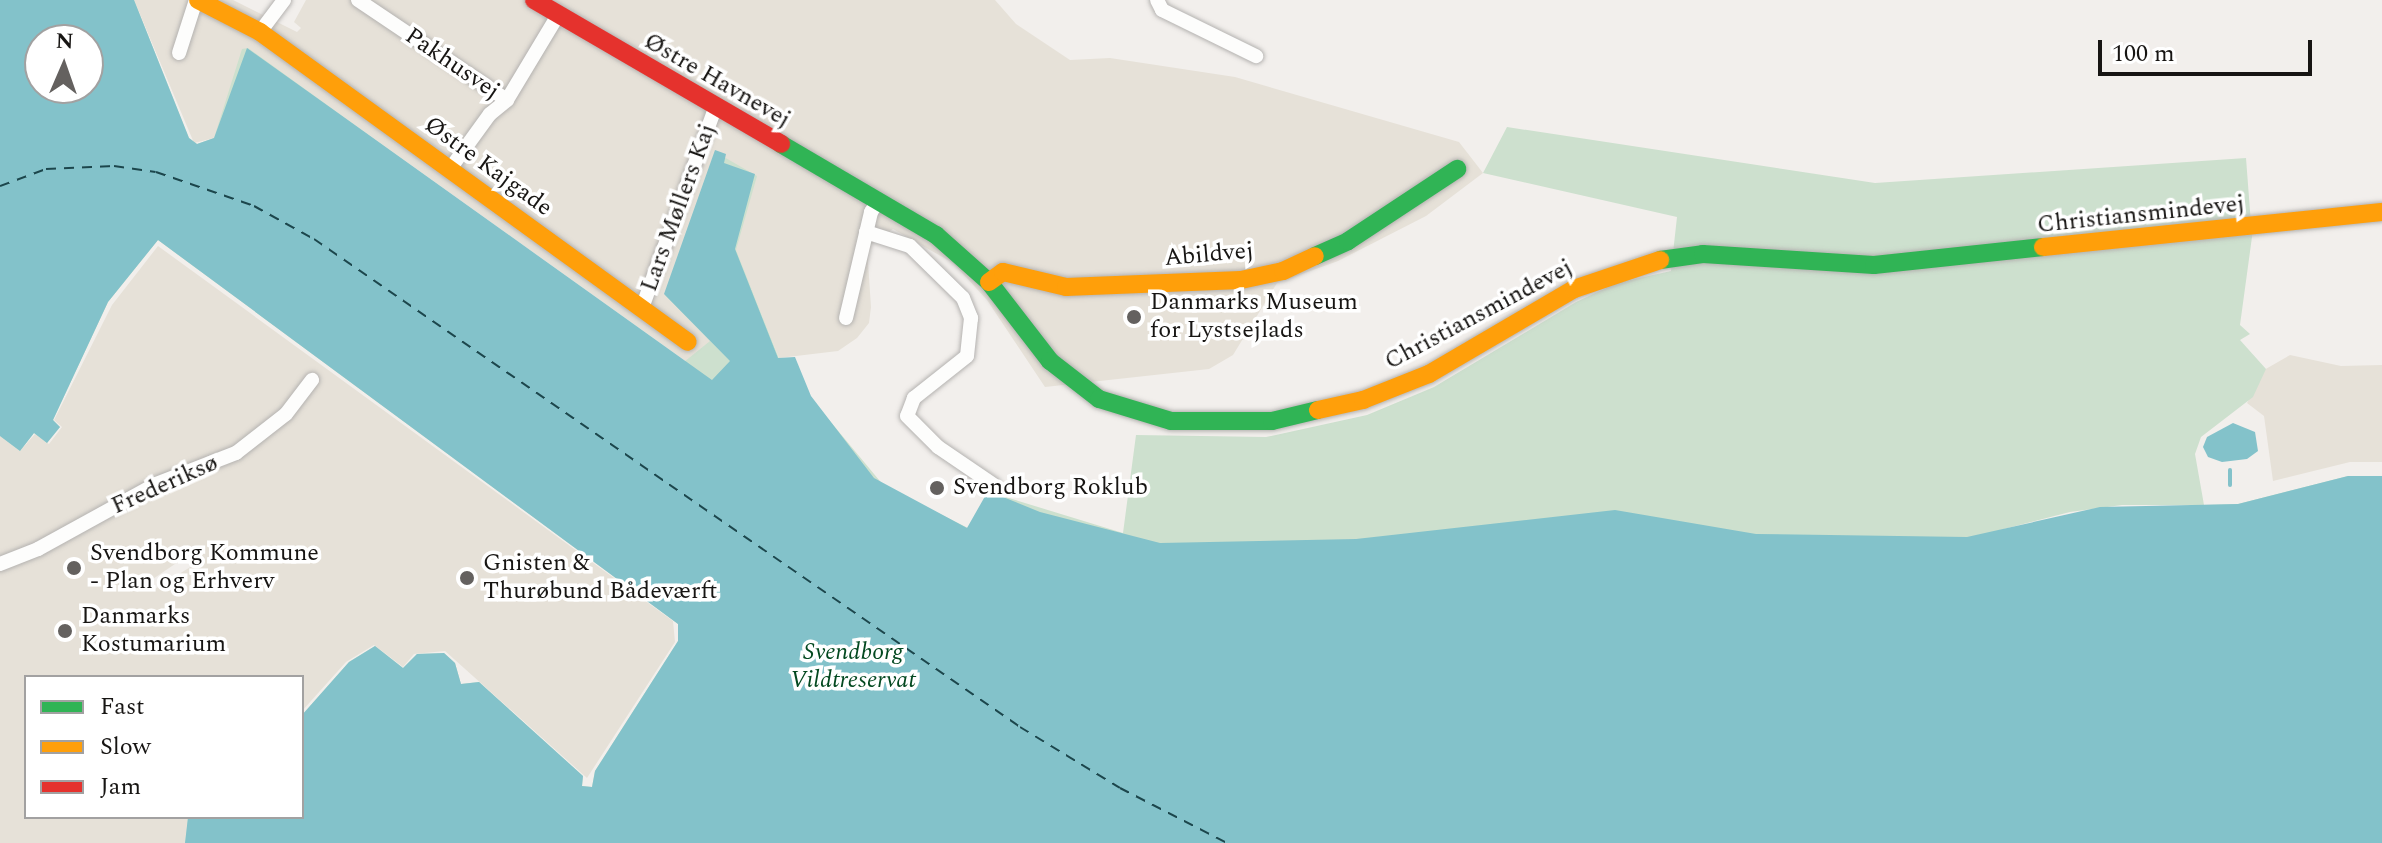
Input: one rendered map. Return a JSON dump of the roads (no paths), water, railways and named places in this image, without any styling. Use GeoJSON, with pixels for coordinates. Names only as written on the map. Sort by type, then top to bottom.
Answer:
{"type":"FeatureCollection","features":[{"type":"Feature","properties":{"kind":"street","name":"Østre Kajgade"},"geometry":{"type":"LineString","coordinates":[[197,0],[260,32],[688,342]]}},
{"type":"Feature","properties":{"kind":"street"},"geometry":{"type":"LineString","coordinates":[[179,53],[197,0]]}},
{"type":"Feature","properties":{"kind":"street"},"geometry":{"type":"LineString","coordinates":[[260,32],[284,0]]}},
{"type":"Feature","properties":{"kind":"street","name":"Pakhusvej"},"geometry":{"type":"LineString","coordinates":[[358,0],[507,100]]}},
{"type":"Feature","properties":{"kind":"street","name":"Østre Havnevej"},"geometry":{"type":"LineString","coordinates":[[534,0],[715,109],[936,235],[989,282]]}},
{"type":"Feature","properties":{"kind":"street"},"geometry":{"type":"LineString","coordinates":[[1157,0],[1162,10],[1256,56]]}},
{"type":"Feature","properties":{"kind":"street"},"geometry":{"type":"LineString","coordinates":[[450,169],[490,114],[507,100],[558,15]]}},
{"type":"Feature","properties":{"kind":"street","name":"Lars Møllers Kaj"},"geometry":{"type":"LineString","coordinates":[[642,308],[715,109]]}},
{"type":"Feature","properties":{"kind":"street","name":"Abildvej"},"geometry":{"type":"LineString","coordinates":[[989,282],[1003,272],[1066,287],[1241,280],[1283,271],[1348,241],[1457,169]]}},
{"type":"Feature","properties":{"kind":"street"},"geometry":{"type":"LineString","coordinates":[[846,318],[866,232],[879,200]]}},
{"type":"Feature","properties":{"kind":"street","name":"Christiansmindevej"},"geometry":{"type":"LineString","coordinates":[[989,282],[1050,361],[1099,399],[1153,418],[1231,423],[1318,413],[1363,400],[1429,374],[1574,289],[1657,261],[1703,254],[1874,265],[2382,212]]}},
{"type":"Feature","properties":{"kind":"street"},"geometry":{"type":"LineString","coordinates":[[866,232],[910,246],[963,298],[971,318],[967,356],[914,398],[907,416],[938,447],[994,485]]}},
{"type":"Feature","properties":{"kind":"street","name":"Frederiksø"},"geometry":{"type":"LineString","coordinates":[[0,564],[38,549],[156,484],[236,453],[286,414],[312,380]]}},
{"type":"Feature","properties":{"kind":"water","name":"Svendborg Vildtreservat"},"geometry":{"type":"Polygon","coordinates":[[[0,0],[134,0],[189,138],[197,144],[214,138],[247,48],[712,380],[730,361],[664,294],[715,150],[726,154],[724,163],[755,174],[735,249],[778,358],[795,357],[811,396],[874,478],[967,528],[988,491],[1040,512],[1160,543],[1356,539],[1615,510],[1756,534],[1967,537],[2100,507],[2238,504],[2348,476],[2382,476],[2382,843],[185,843],[188,819],[304,819],[304,713],[349,662],[375,646],[403,668],[417,654],[444,653],[455,663],[461,684],[479,682],[583,776],[582,786],[592,787],[595,771],[678,641],[678,624],[158,240],[108,302],[53,420],[60,427],[47,443],[34,433],[20,451],[0,436],[0,0]]]}},
{"type":"Feature","properties":{"kind":"water"},"geometry":{"type":"Polygon","coordinates":[[[2233,423],[2255,432],[2258,451],[2247,459],[2222,462],[2208,457],[2203,447],[2207,437],[2233,423]]]}},
{"type":"Feature","properties":{"kind":"waterway"},"geometry":{"type":"LineString","coordinates":[[2230,470],[2230,485]]}},
{"type":"Feature","properties":{"kind":"place","name":"Danmarks Museum for Lystsejlads"},"geometry":{"type":"Point","coordinates":[1134,317]}},
{"type":"Feature","properties":{"kind":"place","name":"Svendborg Roklub"},"geometry":{"type":"Point","coordinates":[937,488]}},
{"type":"Feature","properties":{"kind":"place","name":"Svendborg Kommune - Plan og Erhverv"},"geometry":{"type":"Point","coordinates":[74,568]}},
{"type":"Feature","properties":{"kind":"place","name":"Gnisten & Thurøbund Bådeværft"},"geometry":{"type":"Point","coordinates":[467,578]}},
{"type":"Feature","properties":{"kind":"place","name":"Danmarks Kostumarium"},"geometry":{"type":"Point","coordinates":[65,631]}}]}
